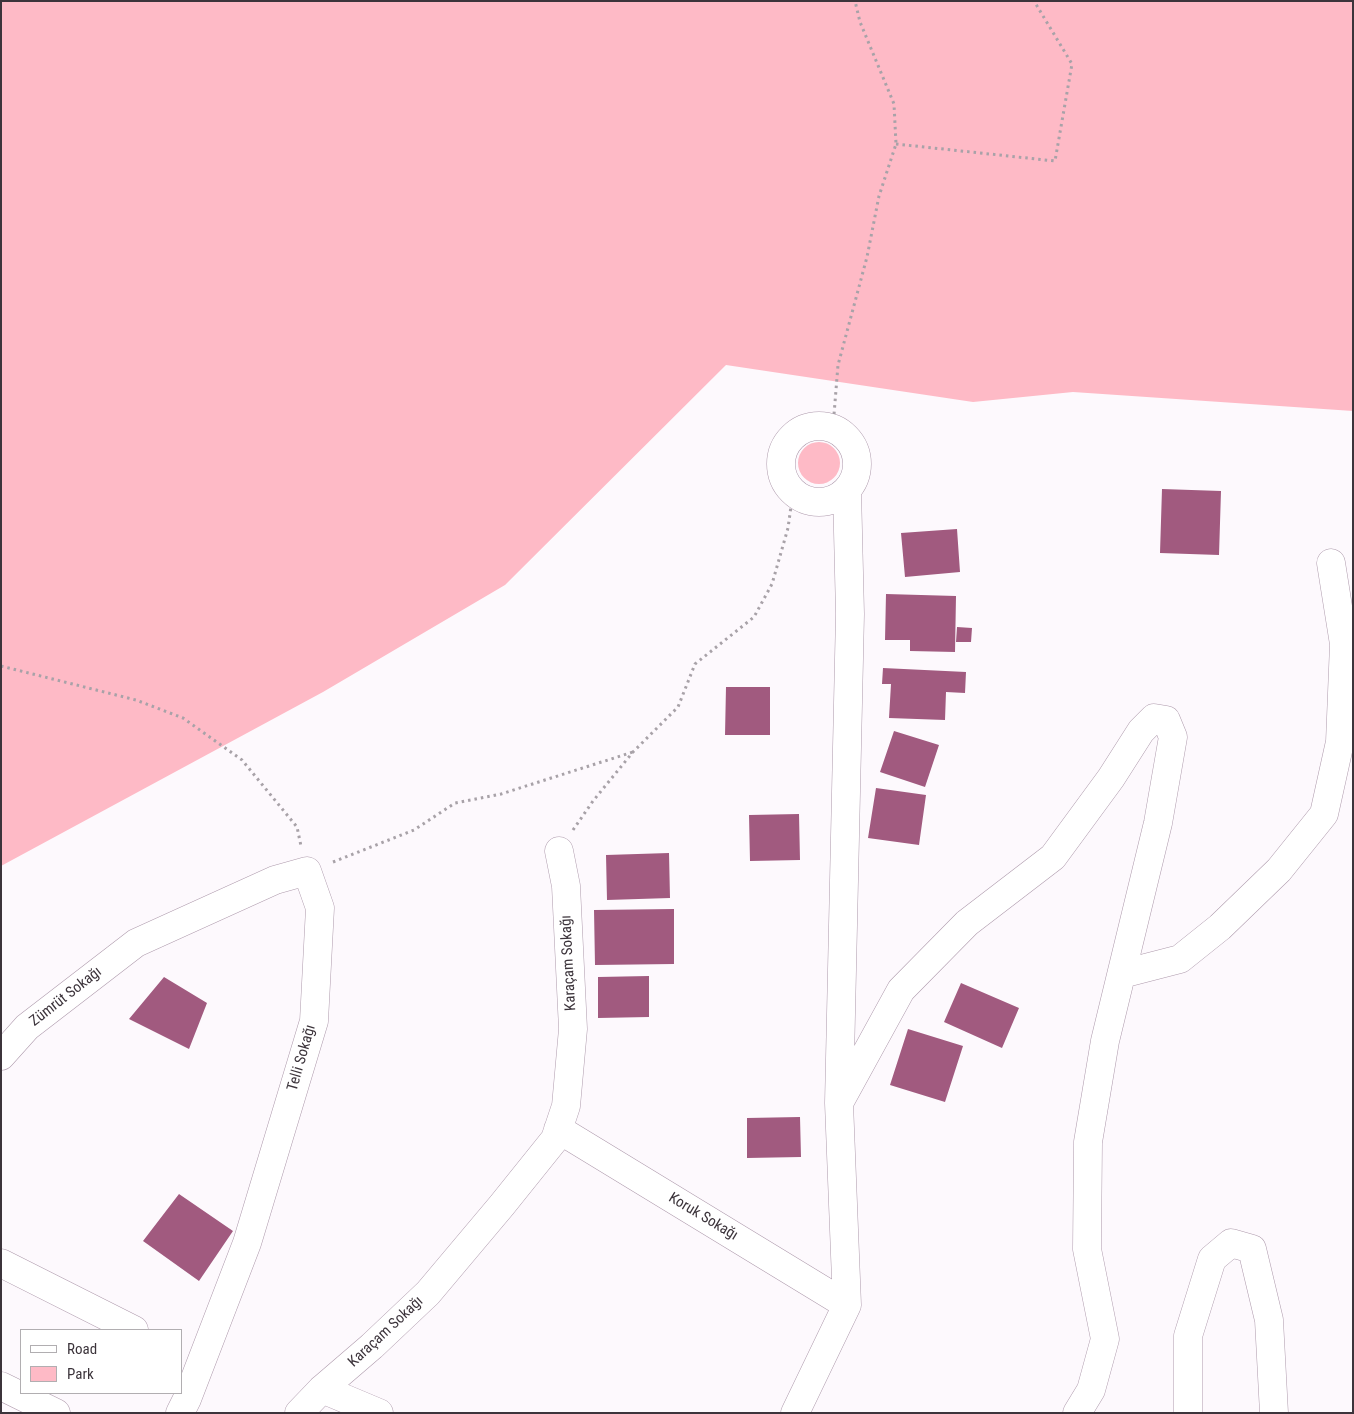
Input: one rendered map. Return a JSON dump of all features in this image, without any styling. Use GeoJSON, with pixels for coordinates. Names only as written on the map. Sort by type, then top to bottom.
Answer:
{"type":"FeatureCollection","features":[{"type":"Feature","properties":{"kind":"street"},"geometry":{"type":"LineString","coordinates":[[818,425],[833,427],[846,436],[854,448],[858,462],[855,477],[847,490],[835,499],[820,502],[805,500],[792,492],[784,480],[781,465],[783,450],[791,437],[803,428],[818,425]]}},
{"type":"Feature","properties":{"kind":"street"},"geometry":{"type":"LineString","coordinates":[[795,1413],[847,1305],[839,1103],[850,614],[847,490]]}},
{"type":"Feature","properties":{"kind":"street"},"geometry":{"type":"LineString","coordinates":[[1122,974],[1180,959],[1220,928],[1279,870],[1324,814],[1340,742],[1344,644],[1331,562]]}},
{"type":"Feature","properties":{"kind":"street"},"geometry":{"type":"LineString","coordinates":[[839,1103],[901,990],[967,923],[1053,857],[1111,778],[1142,731],[1154,718],[1166,720],[1173,737],[1160,814],[1105,1040],[1088,1142],[1087,1249],[1105,1339],[1091,1390],[1077,1413]]}},
{"type":"Feature","properties":{"kind":"street","name":"Karaçam Sokağı"},"geometry":{"type":"LineString","coordinates":[[299,1413],[322,1389],[372,1346],[428,1292],[502,1205],[554,1139],[566,1106],[572,1029],[566,886],[559,851]]}},
{"type":"Feature","properties":{"kind":"street","name":"Zümrüt Sokağı"},"geometry":{"type":"LineString","coordinates":[[1,1056],[27,1027],[136,943],[275,880],[307,872]]}},
{"type":"Feature","properties":{"kind":"street","name":"Telli Sokağı"},"geometry":{"type":"LineString","coordinates":[[189,1408],[191,1359],[247,1243],[314,1021],[320,908],[307,872]]}},
{"type":"Feature","properties":{"kind":"street","name":"Koruk Sokağı"},"geometry":{"type":"LineString","coordinates":[[558,1129],[847,1305]]}},
{"type":"Feature","properties":{"kind":"street"},"geometry":{"type":"LineString","coordinates":[[1188,1413],[1188,1336],[1212,1259],[1232,1243],[1252,1249],[1269,1320],[1274,1413]]}},
{"type":"Feature","properties":{"kind":"street"},"geometry":{"type":"LineString","coordinates":[[1,1263],[132,1329]]}},
{"type":"Feature","properties":{"kind":"street"},"geometry":{"type":"LineString","coordinates":[[1,1386],[56,1413]]}},
{"type":"Feature","properties":{"kind":"street"},"geometry":{"type":"LineString","coordinates":[[322,1389],[379,1413]]}},
{"type":"Feature","properties":{"kind":"path"},"geometry":{"type":"LineString","coordinates":[[833,427],[838,365],[867,257],[879,196],[896,144],[894,104],[860,22],[855,1]]}},
{"type":"Feature","properties":{"kind":"path"},"geometry":{"type":"LineString","coordinates":[[896,144],[1055,161],[1072,64],[1034,1]]}},
{"type":"Feature","properties":{"kind":"path"},"geometry":{"type":"LineString","coordinates":[[559,851],[593,800],[633,752],[678,707],[695,664],[754,616],[772,584],[788,528],[792,492]]}},
{"type":"Feature","properties":{"kind":"path"},"geometry":{"type":"LineString","coordinates":[[1,666],[136,700],[182,718],[242,760],[298,827],[307,872],[414,830],[455,803],[501,794],[633,752]]}},
{"type":"Feature","properties":{"kind":"green space"},"geometry":{"type":"Polygon","coordinates":[[[1,1],[1353,1],[1353,411],[1073,392],[973,402],[726,365],[505,585],[323,692],[1,866],[1,1]]]}},
{"type":"Feature","properties":{"kind":"green space"},"geometry":{"type":"Polygon","coordinates":[[[823,442],[831,445],[837,451],[840,463],[837,475],[831,481],[815,484],[807,481],[801,475],[798,459],[801,451],[807,445],[823,442]]]}},
{"type":"Feature","properties":{"kind":"building"},"geometry":{"type":"Polygon","coordinates":[[[1162,489],[1221,491],[1219,555],[1160,553],[1162,489]]]}},
{"type":"Feature","properties":{"kind":"building"},"geometry":{"type":"Polygon","coordinates":[[[957,529],[960,572],[905,577],[901,533],[957,529]]]}},
{"type":"Feature","properties":{"kind":"building"},"geometry":{"type":"Polygon","coordinates":[[[886,594],[956,596],[955,652],[910,651],[910,640],[885,640],[886,594]]]}},
{"type":"Feature","properties":{"kind":"building"},"geometry":{"type":"Polygon","coordinates":[[[957,627],[972,628],[971,642],[956,642],[957,627]]]}},
{"type":"Feature","properties":{"kind":"building"},"geometry":{"type":"Polygon","coordinates":[[[883,668],[966,672],[965,693],[946,692],[945,720],[889,718],[891,684],[882,684],[883,668]]]}},
{"type":"Feature","properties":{"kind":"building"},"geometry":{"type":"Polygon","coordinates":[[[726,687],[770,687],[770,735],[725,735],[726,687]]]}},
{"type":"Feature","properties":{"kind":"building"},"geometry":{"type":"Polygon","coordinates":[[[894,731],[939,745],[925,787],[880,772],[894,731]]]}},
{"type":"Feature","properties":{"kind":"building"},"geometry":{"type":"Polygon","coordinates":[[[876,788],[926,795],[919,845],[868,838],[876,788]]]}},
{"type":"Feature","properties":{"kind":"building"},"geometry":{"type":"Polygon","coordinates":[[[799,814],[800,860],[750,861],[749,815],[799,814]]]}},
{"type":"Feature","properties":{"kind":"building"},"geometry":{"type":"Polygon","coordinates":[[[669,853],[670,898],[607,900],[606,855],[669,853]]]}},
{"type":"Feature","properties":{"kind":"building"},"geometry":{"type":"Polygon","coordinates":[[[674,909],[674,964],[595,965],[594,910],[674,909]]]}},
{"type":"Feature","properties":{"kind":"building"},"geometry":{"type":"Polygon","coordinates":[[[649,976],[649,1017],[598,1018],[598,977],[649,976]]]}},
{"type":"Feature","properties":{"kind":"building"},"geometry":{"type":"Polygon","coordinates":[[[164,977],[207,1003],[189,1049],[129,1019],[164,977]]]}},
{"type":"Feature","properties":{"kind":"building"},"geometry":{"type":"Polygon","coordinates":[[[961,983],[1019,1008],[1002,1048],[944,1022],[961,983]]]}},
{"type":"Feature","properties":{"kind":"building"},"geometry":{"type":"Polygon","coordinates":[[[908,1029],[963,1046],[945,1102],[890,1085],[908,1029]]]}},
{"type":"Feature","properties":{"kind":"building"},"geometry":{"type":"Polygon","coordinates":[[[800,1117],[801,1157],[747,1158],[747,1118],[800,1117]]]}},
{"type":"Feature","properties":{"kind":"building"},"geometry":{"type":"Polygon","coordinates":[[[179,1194],[233,1231],[199,1281],[143,1241],[179,1194]]]}}]}
